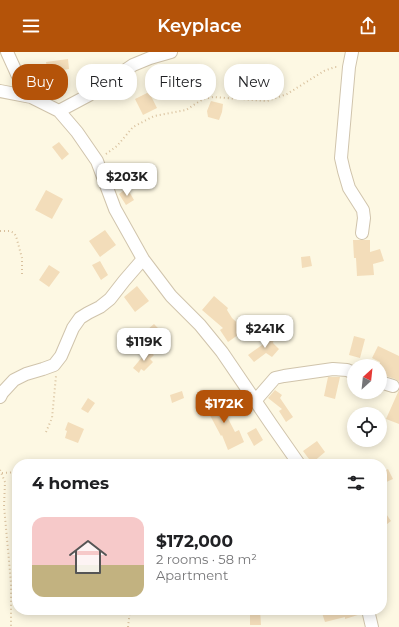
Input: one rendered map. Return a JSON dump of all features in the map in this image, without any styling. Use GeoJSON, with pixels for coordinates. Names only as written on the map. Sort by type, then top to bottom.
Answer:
{"type":"FeatureCollection","features":[{"type":"Feature","properties":{"kind":"street"},"geometry":{"type":"LineString","coordinates":[[7,52],[12,64]]}},
{"type":"Feature","properties":{"kind":"street"},"geometry":{"type":"LineString","coordinates":[[133,64],[136,52]]}},
{"type":"Feature","properties":{"kind":"street"},"geometry":{"type":"LineString","coordinates":[[135,64],[171,52]]}},
{"type":"Feature","properties":{"kind":"street"},"geometry":{"type":"LineString","coordinates":[[352,52],[349,67],[341,158],[349,188],[363,210],[364,218],[362,233]]}},
{"type":"Feature","properties":{"kind":"street"},"geometry":{"type":"LineString","coordinates":[[1,95],[12,96]]}},
{"type":"Feature","properties":{"kind":"street"},"geometry":{"type":"LineString","coordinates":[[34,100],[59,111],[77,132],[97,161],[115,209],[143,259],[171,296],[200,325],[222,352],[296,459]]}},
{"type":"Feature","properties":{"kind":"street"},"geometry":{"type":"LineString","coordinates":[[59,111],[80,100]]}},
{"type":"Feature","properties":{"kind":"street"},"geometry":{"type":"LineString","coordinates":[[0,397],[14,380],[26,374],[54,365],[61,356],[73,328],[80,318],[100,307],[110,299],[143,259]]}},
{"type":"Feature","properties":{"kind":"street"},"geometry":{"type":"LineString","coordinates":[[256,401],[275,378],[333,369],[347,370]]}},
{"type":"Feature","properties":{"kind":"street"},"geometry":{"type":"LineString","coordinates":[[387,384],[393,386]]}},
{"type":"Feature","properties":{"kind":"street"},"geometry":{"type":"LineString","coordinates":[[369,615],[372,627]]}},
{"type":"Feature","properties":{"kind":"path"},"geometry":{"type":"LineString","coordinates":[[97,161],[117,146],[133,126],[154,116],[186,110],[203,99],[213,97],[268,101],[287,94],[324,71],[335,68],[349,67]]}},
{"type":"Feature","properties":{"kind":"path"},"geometry":{"type":"LineString","coordinates":[[0,231],[10,231],[16,236],[22,258],[22,274]]}},
{"type":"Feature","properties":{"kind":"path"},"geometry":{"type":"LineString","coordinates":[[46,432],[52,418],[56,377],[54,365]]}},
{"type":"Feature","properties":{"kind":"path"},"geometry":{"type":"LineString","coordinates":[[0,470],[4,482],[4,506],[11,583],[11,627]]}},
{"type":"Feature","properties":{"kind":"path"},"geometry":{"type":"LineString","coordinates":[[2,473],[12,472]]}},
{"type":"Feature","properties":{"kind":"path"},"geometry":{"type":"LineString","coordinates":[[128,627],[129,615]]}},
{"type":"Feature","properties":{"kind":"building"},"geometry":{"type":"Polygon","coordinates":[[[68,59],[69,69],[68,64],[46,64],[46,62],[68,59]]]}},
{"type":"Feature","properties":{"kind":"building"},"geometry":{"type":"Polygon","coordinates":[[[145,94],[145,100],[153,100],[157,108],[143,115],[136,100],[145,94]]]}},
{"type":"Feature","properties":{"kind":"building"},"geometry":{"type":"Polygon","coordinates":[[[211,101],[223,104],[219,120],[208,117],[207,111],[211,101]]]}},
{"type":"Feature","properties":{"kind":"building"},"geometry":{"type":"Polygon","coordinates":[[[59,142],[69,154],[62,160],[52,147],[59,142]]]}},
{"type":"Feature","properties":{"kind":"building"},"geometry":{"type":"Polygon","coordinates":[[[127,188],[134,200],[126,205],[119,194],[127,188]]]}},
{"type":"Feature","properties":{"kind":"building"},"geometry":{"type":"Polygon","coordinates":[[[46,190],[63,199],[52,219],[35,210],[46,190]]]}},
{"type":"Feature","properties":{"kind":"building"},"geometry":{"type":"Polygon","coordinates":[[[105,230],[116,245],[100,257],[89,241],[105,230]]]}},
{"type":"Feature","properties":{"kind":"building"},"geometry":{"type":"Polygon","coordinates":[[[353,240],[370,240],[370,252],[380,249],[384,261],[373,264],[374,275],[357,276],[353,240]]]}},
{"type":"Feature","properties":{"kind":"building"},"geometry":{"type":"Polygon","coordinates":[[[310,256],[312,266],[302,268],[301,257],[310,256]]]}},
{"type":"Feature","properties":{"kind":"building"},"geometry":{"type":"Polygon","coordinates":[[[100,261],[108,275],[101,280],[92,265],[100,261]]]}},
{"type":"Feature","properties":{"kind":"building"},"geometry":{"type":"Polygon","coordinates":[[[49,265],[60,272],[49,287],[39,280],[49,265]]]}},
{"type":"Feature","properties":{"kind":"building"},"geometry":{"type":"Polygon","coordinates":[[[137,286],[149,301],[135,312],[124,297],[137,286]]]}},
{"type":"Feature","properties":{"kind":"building"},"geometry":{"type":"Polygon","coordinates":[[[214,296],[228,308],[227,310],[232,318],[245,330],[228,342],[220,330],[223,328],[202,310],[214,296]]]}},
{"type":"Feature","properties":{"kind":"building"},"geometry":{"type":"Polygon","coordinates":[[[154,324],[164,334],[157,340],[147,330],[154,324]]]}},
{"type":"Feature","properties":{"kind":"building"},"geometry":{"type":"Polygon","coordinates":[[[276,329],[273,343],[279,349],[272,357],[266,353],[254,362],[248,355],[262,345],[276,329]]]}},
{"type":"Feature","properties":{"kind":"building"},"geometry":{"type":"Polygon","coordinates":[[[354,336],[365,339],[360,358],[349,355],[354,336]]]}},
{"type":"Feature","properties":{"kind":"building"},"geometry":{"type":"Polygon","coordinates":[[[378,346],[399,356],[399,382],[387,376],[387,359],[372,358],[378,346]]]}},
{"type":"Feature","properties":{"kind":"building"},"geometry":{"type":"Polygon","coordinates":[[[148,350],[154,355],[150,359],[153,362],[144,371],[141,369],[139,373],[133,368],[148,350]]]}},
{"type":"Feature","properties":{"kind":"building"},"geometry":{"type":"Polygon","coordinates":[[[328,377],[340,377],[335,399],[324,396],[328,377]]]}},
{"type":"Feature","properties":{"kind":"building"},"geometry":{"type":"Polygon","coordinates":[[[275,390],[282,395],[280,398],[293,417],[286,422],[279,411],[282,409],[268,398],[275,390]]]}},
{"type":"Feature","properties":{"kind":"building"},"geometry":{"type":"Polygon","coordinates":[[[399,390],[399,424],[387,419],[399,390]]]}},
{"type":"Feature","properties":{"kind":"building"},"geometry":{"type":"Polygon","coordinates":[[[182,391],[184,398],[172,403],[170,395],[182,391]]]}},
{"type":"Feature","properties":{"kind":"building"},"geometry":{"type":"Polygon","coordinates":[[[217,397],[235,432],[239,430],[244,442],[228,450],[222,435],[221,436],[204,404],[217,397]]]}},
{"type":"Feature","properties":{"kind":"building"},"geometry":{"type":"Polygon","coordinates":[[[88,398],[95,403],[88,413],[81,409],[88,398]]]}},
{"type":"Feature","properties":{"kind":"building"},"geometry":{"type":"Polygon","coordinates":[[[68,422],[84,429],[78,443],[65,438],[67,431],[65,430],[68,422]]]}},
{"type":"Feature","properties":{"kind":"building"},"geometry":{"type":"Polygon","coordinates":[[[256,428],[263,440],[254,446],[247,433],[256,428]]]}},
{"type":"Feature","properties":{"kind":"building"},"geometry":{"type":"Polygon","coordinates":[[[317,441],[325,452],[317,459],[309,459],[303,451],[317,441]]]}},
{"type":"Feature","properties":{"kind":"building"},"geometry":{"type":"Polygon","coordinates":[[[387,470],[393,479],[387,482],[387,470]]]}},
{"type":"Feature","properties":{"kind":"building"},"geometry":{"type":"Polygon","coordinates":[[[387,515],[391,521],[387,524],[387,515]]]}},
{"type":"Feature","properties":{"kind":"building"},"geometry":{"type":"Polygon","coordinates":[[[250,615],[260,615],[261,625],[250,625],[250,615]]]}},
{"type":"Feature","properties":{"kind":"building"},"geometry":{"type":"Polygon","coordinates":[[[323,615],[358,615],[345,619],[345,617],[325,622],[323,615]]]}}]}
